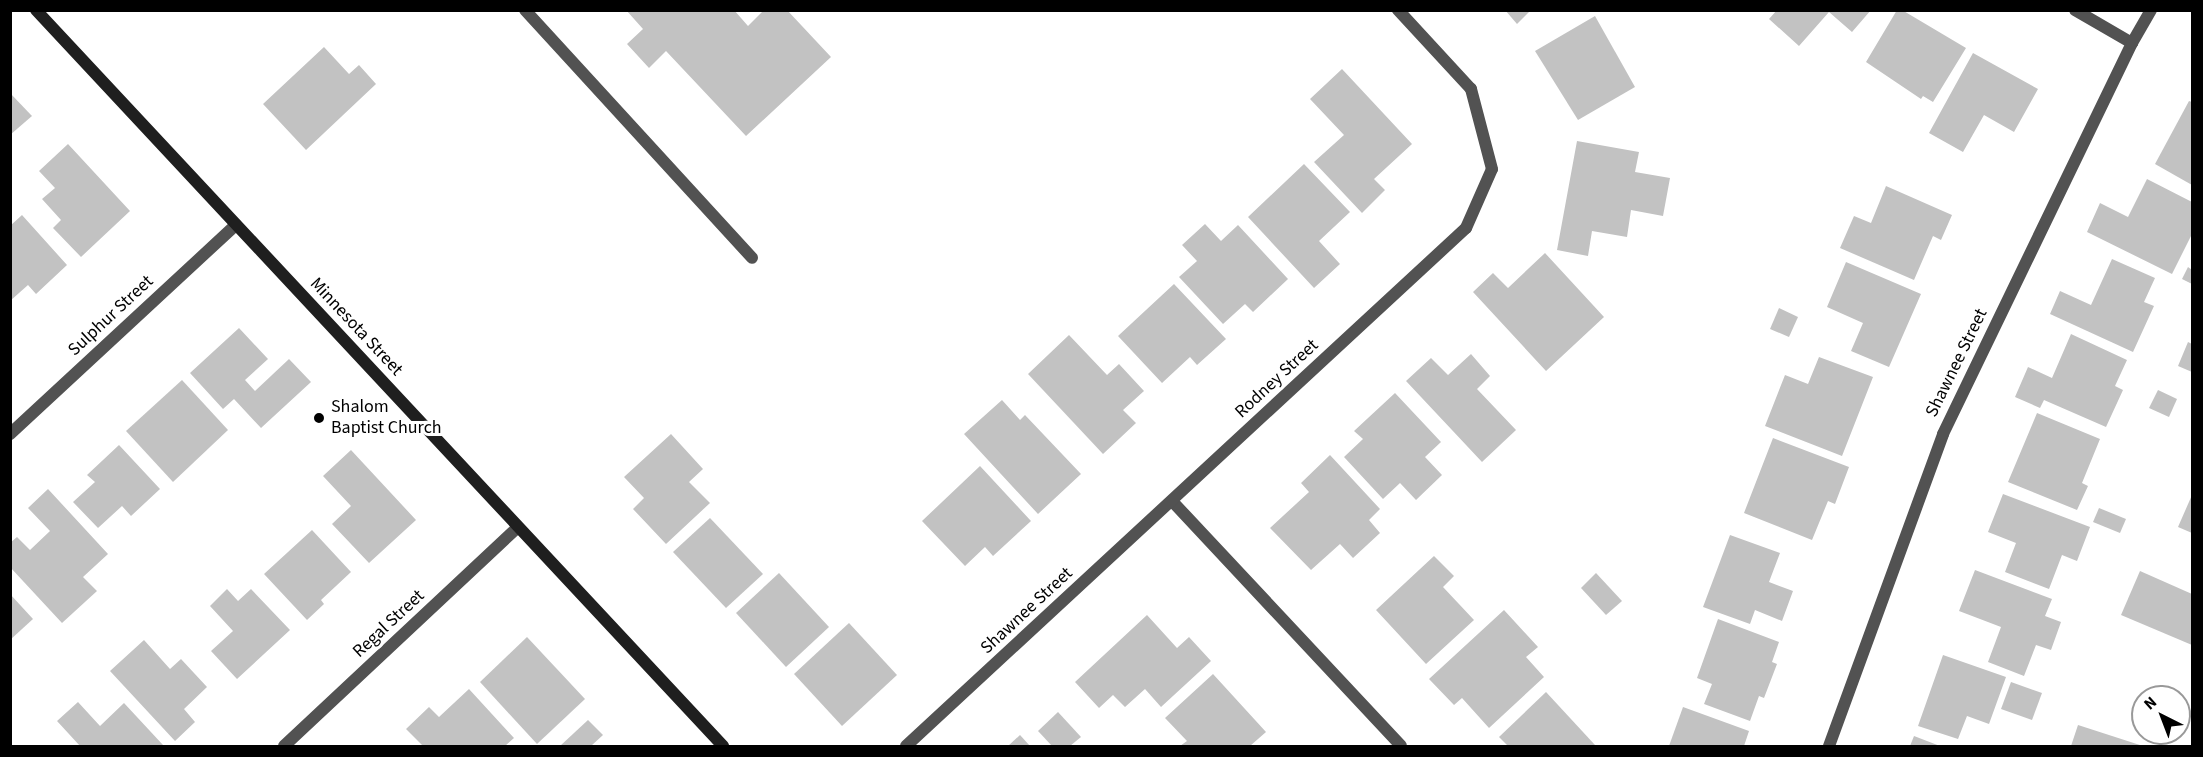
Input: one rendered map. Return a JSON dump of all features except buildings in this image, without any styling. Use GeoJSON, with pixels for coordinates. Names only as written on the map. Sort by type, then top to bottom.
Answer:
{"type":"FeatureCollection","features":[{"type":"Feature","properties":{"kind":"street","name":"Minnesota Street"},"geometry":{"type":"LineString","coordinates":[[36,10],[723,747]]}},
{"type":"Feature","properties":{"kind":"street"},"geometry":{"type":"LineString","coordinates":[[525,10],[752,258]]}},
{"type":"Feature","properties":{"kind":"street","name":"Rodney Street"},"geometry":{"type":"LineString","coordinates":[[1172,501],[1466,228],[1492,169],[1472,89],[1398,10]]}},
{"type":"Feature","properties":{"kind":"street"},"geometry":{"type":"LineString","coordinates":[[2075,10],[2132,43]]}},
{"type":"Feature","properties":{"kind":"street","name":"Shawnee Street"},"geometry":{"type":"LineString","coordinates":[[1829,747],[1943,434],[2132,43],[2151,10]]}},
{"type":"Feature","properties":{"kind":"street","name":"Sulphur Street"},"geometry":{"type":"LineString","coordinates":[[10,434],[236,225]]}},
{"type":"Feature","properties":{"kind":"street"},"geometry":{"type":"LineString","coordinates":[[1172,501],[1401,747]]}},
{"type":"Feature","properties":{"kind":"street","name":"Shawnee Street"},"geometry":{"type":"LineString","coordinates":[[906,747],[1172,501]]}},
{"type":"Feature","properties":{"kind":"street","name":"Regal Street"},"geometry":{"type":"LineString","coordinates":[[284,747],[518,527]]}},
{"type":"Feature","properties":{"kind":"place","name":"Shalom Baptist Church"},"geometry":{"type":"Point","coordinates":[319,418]}}]}
